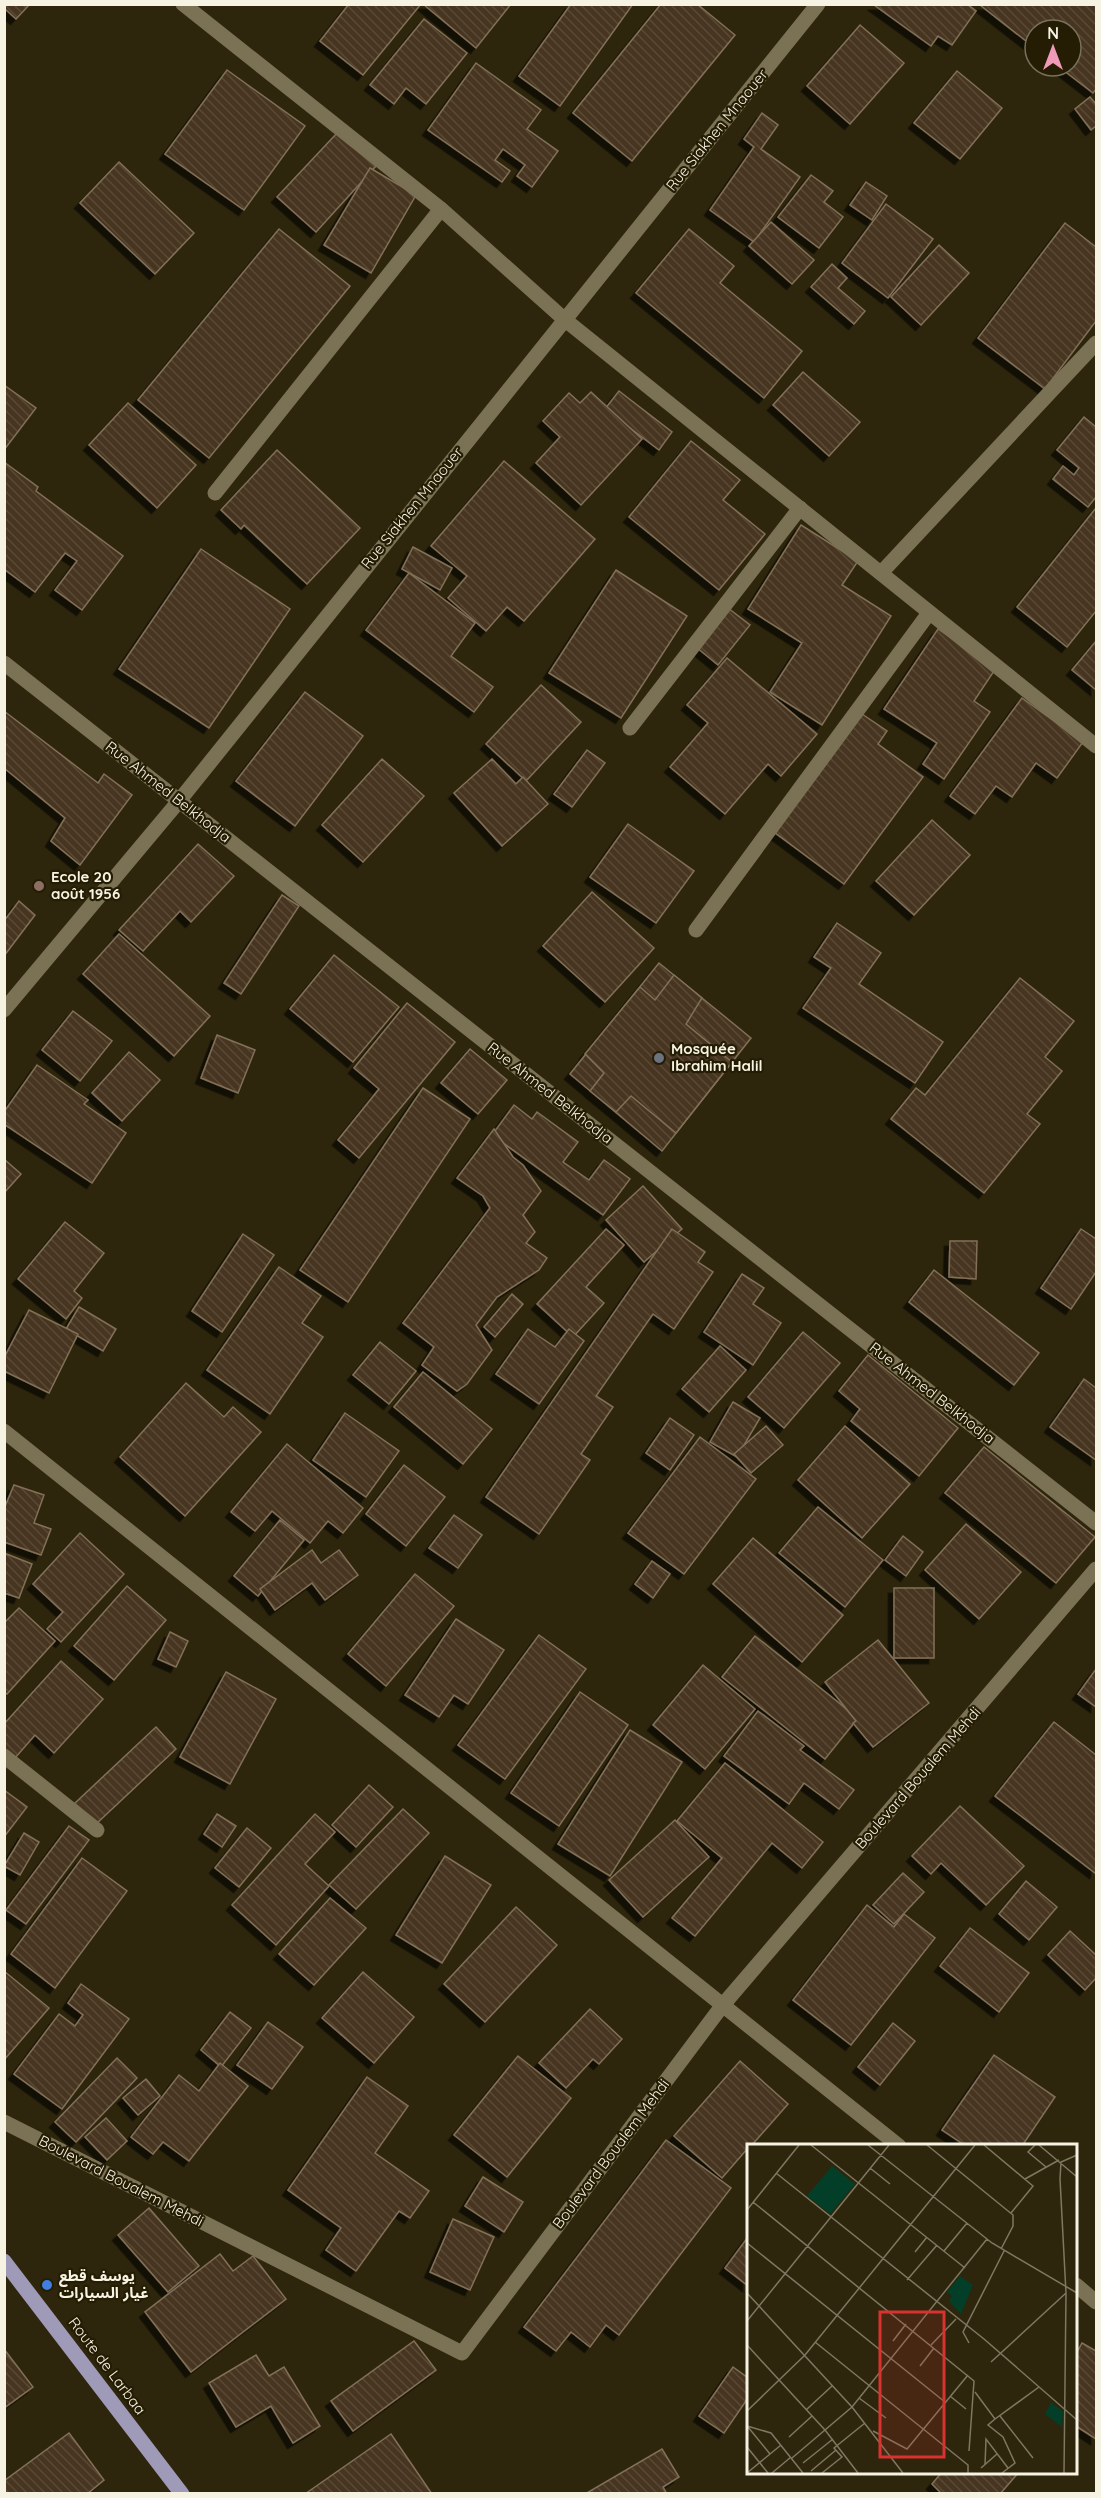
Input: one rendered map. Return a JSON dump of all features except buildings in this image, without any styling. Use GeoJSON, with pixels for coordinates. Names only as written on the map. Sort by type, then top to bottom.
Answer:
{"type":"FeatureCollection","features":[{"type":"Feature","properties":{"kind":"main road","name":"Route de Larbaa"},"geometry":{"type":"LineString","coordinates":[[4,2261],[182,2493]]}},
{"type":"Feature","properties":{"kind":"street"},"geometry":{"type":"LineString","coordinates":[[183,4],[441,209],[564,319],[1096,746]]}},
{"type":"Feature","properties":{"kind":"street","name":"Rue Siakhen Mnaouer"},"geometry":{"type":"LineString","coordinates":[[4,1010],[179,801],[818,4]]}},
{"type":"Feature","properties":{"kind":"street"},"geometry":{"type":"LineString","coordinates":[[215,493],[441,209]]}},
{"type":"Feature","properties":{"kind":"street"},"geometry":{"type":"LineString","coordinates":[[881,573],[1096,343]]}},
{"type":"Feature","properties":{"kind":"street"},"geometry":{"type":"LineString","coordinates":[[630,728],[800,508]]}},
{"type":"Feature","properties":{"kind":"street"},"geometry":{"type":"LineString","coordinates":[[696,930],[928,613]]}},
{"type":"Feature","properties":{"kind":"street","name":"Rue Ahmed Belkhodja"},"geometry":{"type":"LineString","coordinates":[[4,663],[1096,1523]]}},
{"type":"Feature","properties":{"kind":"street"},"geometry":{"type":"LineString","coordinates":[[4,1431],[898,2144]]}},
{"type":"Feature","properties":{"kind":"street","name":"Boulevard Boualem Mehdi"},"geometry":{"type":"LineString","coordinates":[[4,2122],[462,2353],[722,2006],[1096,1569]]}},
{"type":"Feature","properties":{"kind":"street"},"geometry":{"type":"LineString","coordinates":[[4,1756],[97,1830]]}},
{"type":"Feature","properties":{"kind":"street"},"geometry":{"type":"LineString","coordinates":[[1077,2286],[1096,2302]]}},
{"type":"Feature","properties":{"kind":"place","name":"Ecole 20 août 1956"},"geometry":{"type":"Point","coordinates":[39,886]}},
{"type":"Feature","properties":{"kind":"place","name":"Mosquée Ibrahim Halil"},"geometry":{"type":"Point","coordinates":[659,1058]}},
{"type":"Feature","properties":{"kind":"place","name":"يوسف قطع غيار السيارات"},"geometry":{"type":"Point","coordinates":[47,2285]}}]}
